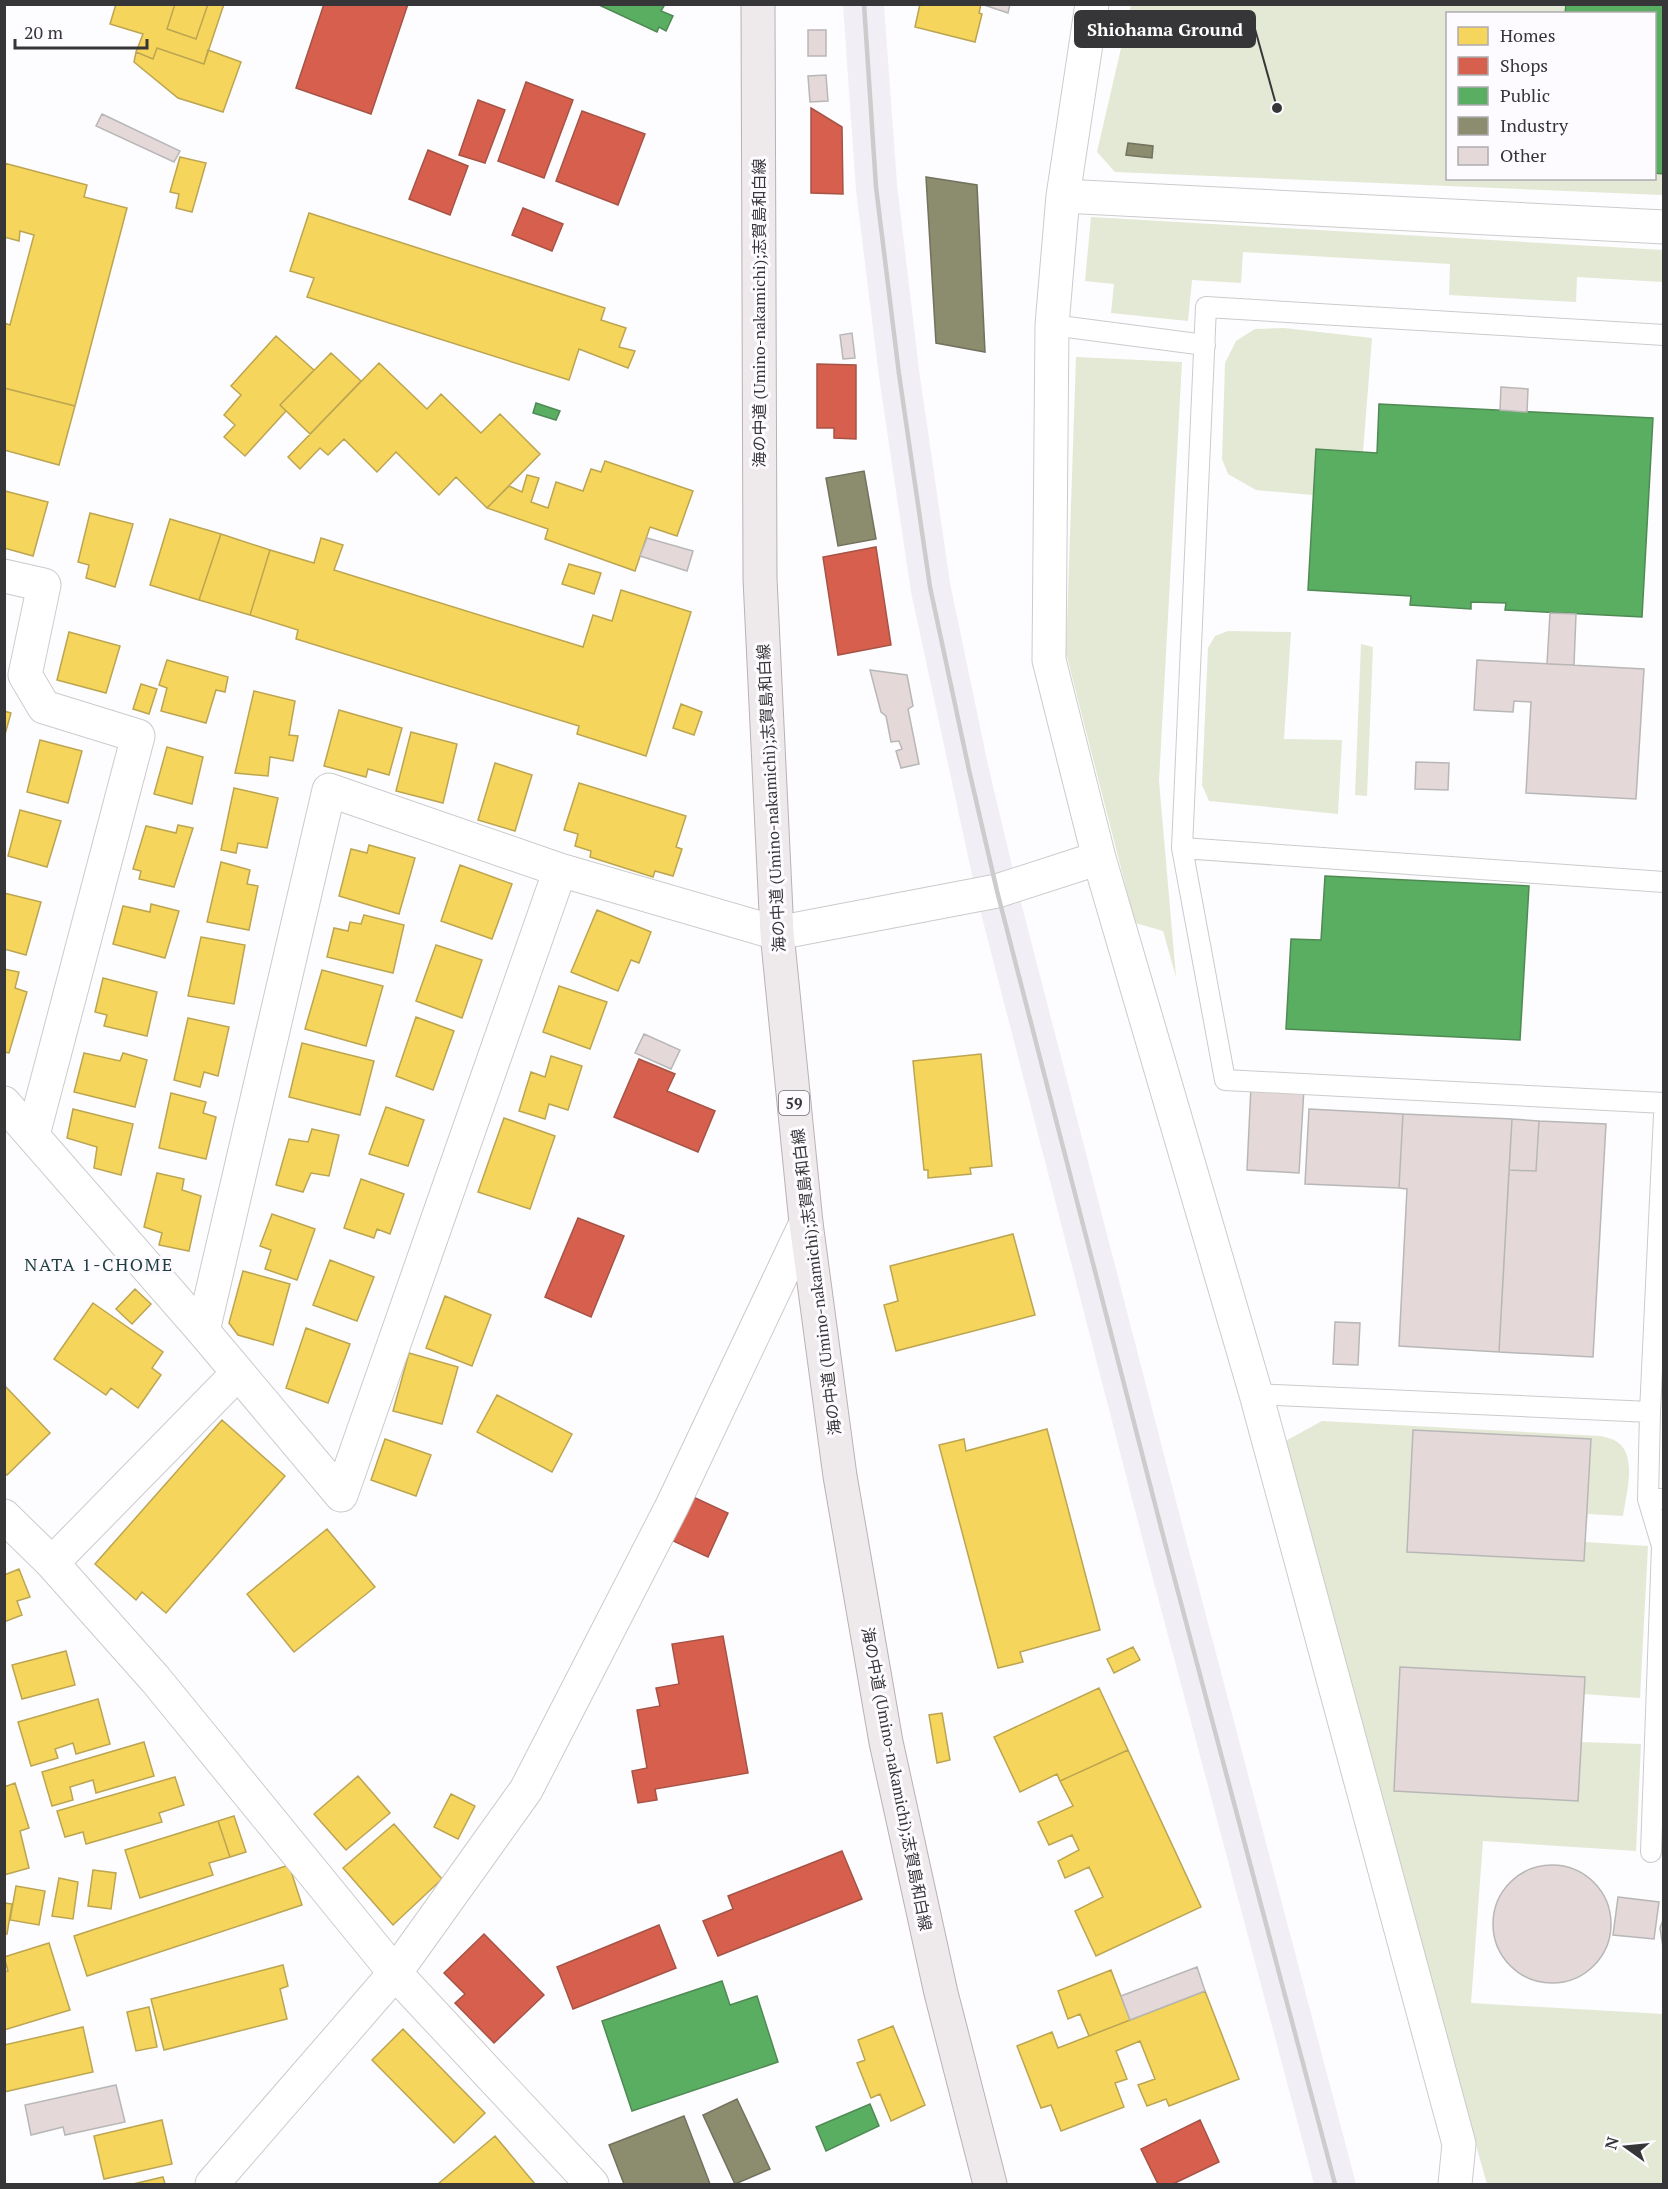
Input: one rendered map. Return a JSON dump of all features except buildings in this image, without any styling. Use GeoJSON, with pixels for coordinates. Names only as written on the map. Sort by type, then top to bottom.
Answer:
{"type":"FeatureCollection","features":[{"type":"Feature","properties":{"kind":"main road","name":"海の中道 (Umino-nakamichi);志賀島和白線"},"geometry":{"type":"LineString","coordinates":[[758,4],[760,579],[777,933],[807,1223],[840,1476],[885,1742],[941,1993],[990,2184]]}},
{"type":"Feature","properties":{"kind":"street"},"geometry":{"type":"LineString","coordinates":[[1092,4],[1063,196],[1052,325],[1049,660],[1099,858],[1256,1394],[1459,2144],[1455,2184]]}},
{"type":"Feature","properties":{"kind":"street"},"geometry":{"type":"LineString","coordinates":[[1063,196],[1664,227]]}},
{"type":"Feature","properties":{"kind":"street"},"geometry":{"type":"LineString","coordinates":[[4,576],[44,585],[26,675],[44,707],[138,736],[33,1135]]}},
{"type":"Feature","properties":{"kind":"street"},"geometry":{"type":"LineString","coordinates":[[203,1331],[329,790],[560,870],[777,933],[997,891],[1099,858]]}},
{"type":"Feature","properties":{"kind":"street"},"geometry":{"type":"LineString","coordinates":[[4,1102],[341,1494],[560,870]]}},
{"type":"Feature","properties":{"kind":"street"},"geometry":{"type":"LineString","coordinates":[[212,2184],[394,1973],[526,1790],[672,1506],[807,1223]]}},
{"type":"Feature","properties":{"kind":"street"},"geometry":{"type":"LineString","coordinates":[[52,1563],[238,1373]]}},
{"type":"Feature","properties":{"kind":"street"},"geometry":{"type":"LineString","coordinates":[[4,1516],[52,1563],[156,1680],[394,1973],[592,2184]]}},
{"type":"Feature","properties":{"kind":"lane"},"geometry":{"type":"LineString","coordinates":[[1664,335],[1206,307],[1182,848],[1225,1080],[1664,1103]]}},
{"type":"Feature","properties":{"kind":"lane"},"geometry":{"type":"LineString","coordinates":[[1052,325],[1204,345]]}},
{"type":"Feature","properties":{"kind":"lane"},"geometry":{"type":"LineString","coordinates":[[1182,848],[1664,882]]}},
{"type":"Feature","properties":{"kind":"lane"},"geometry":{"type":"LineString","coordinates":[[1651,1852],[1662,1546],[1650,1412],[1664,1115]]}},
{"type":"Feature","properties":{"kind":"lane"},"geometry":{"type":"LineString","coordinates":[[1256,1394],[1650,1412]]}},
{"type":"Feature","properties":{"kind":"shaded area"},"geometry":{"type":"Polygon","coordinates":[[[843,5],[884,5],[897,184],[919,370],[950,583],[988,765],[1017,887],[1184,1532],[1356,2184],[1314,2184],[1144,1545],[977,898],[911,592],[879,377],[856,190],[843,5]]]}},
{"type":"Feature","properties":{"kind":"green space"},"geometry":{"type":"Polygon","coordinates":[[[1131,5],[1663,5],[1663,195],[1115,172],[1097,152],[1131,5]]]}},
{"type":"Feature","properties":{"kind":"green space"},"geometry":{"type":"Polygon","coordinates":[[[1091,217],[1663,250],[1663,282],[1577,277],[1576,302],[1449,295],[1450,264],[1243,252],[1241,283],[1192,280],[1188,321],[1111,313],[1114,284],[1085,281],[1091,217]]]}},
{"type":"Feature","properties":{"kind":"green space"},"geometry":{"type":"Polygon","coordinates":[[[1284,328],[1372,338],[1363,452],[1316,449],[1313,495],[1256,490],[1228,474],[1222,459],[1225,363],[1236,341],[1255,329],[1284,328]]]}},
{"type":"Feature","properties":{"kind":"green space"},"geometry":{"type":"Polygon","coordinates":[[[1076,357],[1182,362],[1159,781],[1176,977],[1163,931],[1135,923],[1066,653],[1076,357]]]}},
{"type":"Feature","properties":{"kind":"green space"},"geometry":{"type":"Polygon","coordinates":[[[1228,631],[1291,632],[1284,739],[1342,740],[1338,814],[1209,801],[1202,785],[1208,648],[1215,636],[1228,631]]]}},
{"type":"Feature","properties":{"kind":"green space"},"geometry":{"type":"Polygon","coordinates":[[[1361,644],[1373,647],[1367,796],[1355,795],[1361,644]]]}},
{"type":"Feature","properties":{"kind":"green space"},"geometry":{"type":"Polygon","coordinates":[[[1322,1421],[1600,1436],[1614,1440],[1622,1446],[1626,1454],[1629,1474],[1623,1516],[1588,1514],[1585,1542],[1648,1546],[1640,1698],[1583,1694],[1581,1742],[1641,1744],[1636,1851],[1483,1841],[1471,2003],[1663,2014],[1663,2184],[1487,2184],[1278,1445],[1322,1421]]]}},
{"type":"Feature","properties":{"kind":"railway"},"geometry":{"type":"LineString","coordinates":[[864,4],[876,187],[899,374],[930,587],[969,770],[997,891],[1164,1539],[1335,2184]]}},
{"type":"Feature","properties":{"kind":"place","name":"Shiohama Ground"},"geometry":{"type":"Point","coordinates":[1277,108]}},
{"type":"Feature","properties":{"kind":"district","name":"NATA 1-CHOME"},"geometry":{"type":"Point","coordinates":[99,1264]}}]}
